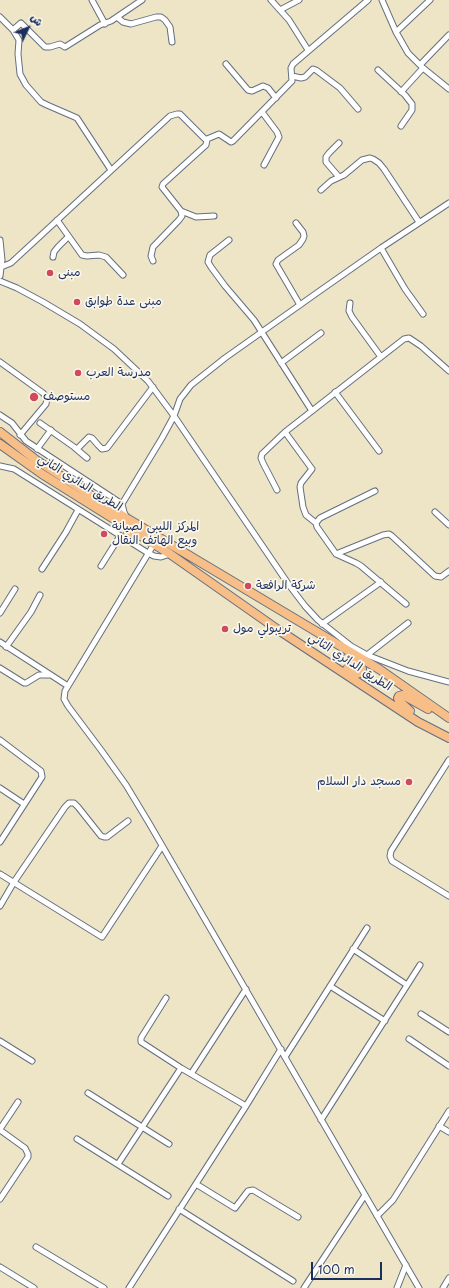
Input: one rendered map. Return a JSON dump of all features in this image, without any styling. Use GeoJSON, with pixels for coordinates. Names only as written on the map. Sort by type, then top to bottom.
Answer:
{"type":"FeatureCollection","features":[{"type":"Feature","properties":{"kind":"highway","name":"الطريق الدائري الثاني"},"geometry":{"type":"LineString","coordinates":[[0,432],[36,460],[68,481],[128,519],[379,669],[449,718]]}},
{"type":"Feature","properties":{"kind":"highway","name":"الطريق الدائري الثاني"},"geometry":{"type":"LineString","coordinates":[[0,445],[42,474],[170,554],[278,629],[418,722],[449,738]]}},
{"type":"Feature","properties":{"kind":"highway"},"geometry":{"type":"LineString","coordinates":[[68,481],[73,473]]}},
{"type":"Feature","properties":{"kind":"highway"},"geometry":{"type":"LineString","coordinates":[[123,538],[131,530]]}},
{"type":"Feature","properties":{"kind":"highway"},"geometry":{"type":"LineString","coordinates":[[278,629],[298,638],[356,674],[362,672],[361,666],[302,627],[289,616]]}},
{"type":"Feature","properties":{"kind":"highway"},"geometry":{"type":"LineString","coordinates":[[449,722],[403,695],[398,697],[398,701],[449,738]]}},
{"type":"Feature","properties":{"kind":"street"},"geometry":{"type":"LineString","coordinates":[[92,0],[105,24]]}},
{"type":"Feature","properties":{"kind":"street"},"geometry":{"type":"LineString","coordinates":[[272,0],[308,50]]}},
{"type":"Feature","properties":{"kind":"street"},"geometry":{"type":"LineString","coordinates":[[280,10],[299,0]]}},
{"type":"Feature","properties":{"kind":"street"},"geometry":{"type":"LineString","coordinates":[[1,267],[11,263],[174,114],[184,116],[203,138],[207,139],[219,134],[231,142],[234,141],[292,81],[291,68],[293,64],[368,0]]}},
{"type":"Feature","properties":{"kind":"street"},"geometry":{"type":"LineString","coordinates":[[382,0],[396,32],[408,53],[449,89]]}},
{"type":"Feature","properties":{"kind":"street"},"geometry":{"type":"LineString","coordinates":[[396,32],[430,0]]}},
{"type":"Feature","properties":{"kind":"street"},"geometry":{"type":"LineString","coordinates":[[12,30],[21,23],[45,47],[50,48],[60,44],[65,47],[100,25],[112,21],[138,1]]}},
{"type":"Feature","properties":{"kind":"street"},"geometry":{"type":"LineString","coordinates":[[0,17],[19,40],[18,54],[20,74],[26,85],[41,102],[79,120],[111,170]]}},
{"type":"Feature","properties":{"kind":"street"},"geometry":{"type":"LineString","coordinates":[[117,17],[123,22],[131,24],[161,17],[170,27],[172,42]]}},
{"type":"Feature","properties":{"kind":"street"},"geometry":{"type":"LineString","coordinates":[[401,92],[421,66],[449,35]]}},
{"type":"Feature","properties":{"kind":"street"},"geometry":{"type":"LineString","coordinates":[[226,64],[248,90],[252,91],[263,86],[268,88],[276,98]]}},
{"type":"Feature","properties":{"kind":"street"},"geometry":{"type":"LineString","coordinates":[[292,76],[302,78],[313,69],[316,70],[340,88],[358,109]]}},
{"type":"Feature","properties":{"kind":"street"},"geometry":{"type":"LineString","coordinates":[[378,70],[412,104],[413,109],[401,126]]}},
{"type":"Feature","properties":{"kind":"street"},"geometry":{"type":"LineString","coordinates":[[262,112],[278,137],[264,166]]}},
{"type":"Feature","properties":{"kind":"street"},"geometry":{"type":"LineString","coordinates":[[207,139],[206,145],[162,185],[163,189],[181,211],[196,217],[214,216]]}},
{"type":"Feature","properties":{"kind":"street"},"geometry":{"type":"LineString","coordinates":[[339,143],[326,155],[326,162],[339,177]]}},
{"type":"Feature","properties":{"kind":"street"},"geometry":{"type":"LineString","coordinates":[[321,190],[331,181],[365,159],[370,158],[376,160],[388,174],[419,222]]}},
{"type":"Feature","properties":{"kind":"street"},"geometry":{"type":"LineString","coordinates":[[108,506],[117,506],[122,504],[150,459],[174,416],[180,399],[192,385],[225,358],[381,248],[449,203]]}},
{"type":"Feature","properties":{"kind":"street"},"geometry":{"type":"LineString","coordinates":[[153,261],[151,256],[153,248],[179,220],[182,216],[181,211]]}},
{"type":"Feature","properties":{"kind":"street"},"geometry":{"type":"LineString","coordinates":[[57,220],[82,255],[99,255],[106,257],[123,275]]}},
{"type":"Feature","properties":{"kind":"street"},"geometry":{"type":"LineString","coordinates":[[296,223],[303,232],[304,239],[299,245],[278,260],[276,264],[300,305]]}},
{"type":"Feature","properties":{"kind":"street"},"geometry":{"type":"LineString","coordinates":[[53,257],[54,252],[68,237]]}},
{"type":"Feature","properties":{"kind":"street"},"geometry":{"type":"LineString","coordinates":[[0,240],[2,253],[0,276]]}},
{"type":"Feature","properties":{"kind":"street"},"geometry":{"type":"LineString","coordinates":[[228,240],[213,252],[208,262],[225,286],[254,320],[312,411]]}},
{"type":"Feature","properties":{"kind":"street"},"geometry":{"type":"LineString","coordinates":[[381,248],[405,289],[423,314]]}},
{"type":"Feature","properties":{"kind":"street"},"geometry":{"type":"LineString","coordinates":[[0,281],[43,302],[80,324],[114,349],[153,387],[289,585],[313,616],[351,646],[367,656],[408,671],[449,682]]}},
{"type":"Feature","properties":{"kind":"street"},"geometry":{"type":"LineString","coordinates":[[350,302],[349,311],[352,317],[381,356]]}},
{"type":"Feature","properties":{"kind":"street"},"geometry":{"type":"LineString","coordinates":[[281,363],[321,332]]}},
{"type":"Feature","properties":{"kind":"street"},"geometry":{"type":"LineString","coordinates":[[277,490],[267,473],[261,458],[262,454],[285,432],[404,339],[410,338],[421,346],[449,372]]}},
{"type":"Feature","properties":{"kind":"street"},"geometry":{"type":"LineString","coordinates":[[0,362],[43,393],[46,398],[46,404],[20,435]]}},
{"type":"Feature","properties":{"kind":"street"},"geometry":{"type":"LineString","coordinates":[[77,449],[89,437],[92,438],[102,449],[108,448],[153,387]]}},
{"type":"Feature","properties":{"kind":"street"},"geometry":{"type":"LineString","coordinates":[[335,392],[379,451]]}},
{"type":"Feature","properties":{"kind":"street"},"geometry":{"type":"LineString","coordinates":[[0,416],[12,423],[20,435],[37,449],[122,504],[128,519]]}},
{"type":"Feature","properties":{"kind":"street"},"geometry":{"type":"LineString","coordinates":[[40,423],[77,449],[87,458]]}},
{"type":"Feature","properties":{"kind":"street"},"geometry":{"type":"LineString","coordinates":[[37,449],[50,430]]}},
{"type":"Feature","properties":{"kind":"street"},"geometry":{"type":"LineString","coordinates":[[285,432],[312,469],[301,483],[300,487],[303,507],[306,515],[316,523],[316,527],[336,554],[356,563],[406,604]]}},
{"type":"Feature","properties":{"kind":"street"},"geometry":{"type":"LineString","coordinates":[[0,466],[14,469],[148,554],[161,558],[170,554]]}},
{"type":"Feature","properties":{"kind":"street"},"geometry":{"type":"LineString","coordinates":[[316,523],[320,518],[375,491]]}},
{"type":"Feature","properties":{"kind":"street"},"geometry":{"type":"LineString","coordinates":[[42,568],[66,532],[78,510]]}},
{"type":"Feature","properties":{"kind":"street"},"geometry":{"type":"LineString","coordinates":[[435,512],[449,524]]}},
{"type":"Feature","properties":{"kind":"street"},"geometry":{"type":"LineString","coordinates":[[336,554],[389,534],[435,576],[441,576],[449,571]]}},
{"type":"Feature","properties":{"kind":"street"},"geometry":{"type":"LineString","coordinates":[[101,566],[123,538]]}},
{"type":"Feature","properties":{"kind":"street"},"geometry":{"type":"LineString","coordinates":[[154,544],[68,686],[64,694],[64,699],[126,785],[419,1288]]}},
{"type":"Feature","properties":{"kind":"street"},"geometry":{"type":"LineString","coordinates":[[322,624],[381,582]]}},
{"type":"Feature","properties":{"kind":"street"},"geometry":{"type":"LineString","coordinates":[[0,613],[15,589]]}},
{"type":"Feature","properties":{"kind":"street"},"geometry":{"type":"LineString","coordinates":[[6,646],[31,612],[40,595]]}},
{"type":"Feature","properties":{"kind":"street"},"geometry":{"type":"LineString","coordinates":[[367,656],[408,623]]}},
{"type":"Feature","properties":{"kind":"street"},"geometry":{"type":"LineString","coordinates":[[0,642],[68,686]]}},
{"type":"Feature","properties":{"kind":"street"},"geometry":{"type":"LineString","coordinates":[[0,668],[24,684],[39,675],[51,675]]}},
{"type":"Feature","properties":{"kind":"street"},"geometry":{"type":"LineString","coordinates":[[0,740],[41,771],[42,774],[42,777],[1,838]]}},
{"type":"Feature","properties":{"kind":"street"},"geometry":{"type":"LineString","coordinates":[[449,760],[391,851],[390,856],[392,861],[449,896]]}},
{"type":"Feature","properties":{"kind":"street"},"geometry":{"type":"LineString","coordinates":[[0,788],[24,804]]}},
{"type":"Feature","properties":{"kind":"street"},"geometry":{"type":"LineString","coordinates":[[0,906],[14,882],[69,803],[74,803],[99,834],[104,837],[107,837],[128,821]]}},
{"type":"Feature","properties":{"kind":"street"},"geometry":{"type":"LineString","coordinates":[[0,874],[102,936],[162,846]]}},
{"type":"Feature","properties":{"kind":"street"},"geometry":{"type":"LineString","coordinates":[[285,1057],[367,928]]}},
{"type":"Feature","properties":{"kind":"street"},"geometry":{"type":"LineString","coordinates":[[353,949],[407,985]]}},
{"type":"Feature","properties":{"kind":"street"},"geometry":{"type":"LineString","coordinates":[[321,1120],[420,965]]}},
{"type":"Feature","properties":{"kind":"street"},"geometry":{"type":"LineString","coordinates":[[330,986],[385,1021]]}},
{"type":"Feature","properties":{"kind":"street"},"geometry":{"type":"LineString","coordinates":[[192,1074],[246,989]]}},
{"type":"Feature","properties":{"kind":"street"},"geometry":{"type":"LineString","coordinates":[[166,998],[141,1038],[141,1042],[181,1068],[246,1106]]}},
{"type":"Feature","properties":{"kind":"street"},"geometry":{"type":"LineString","coordinates":[[421,1014],[449,1032]]}},
{"type":"Feature","properties":{"kind":"street"},"geometry":{"type":"LineString","coordinates":[[409,1039],[449,1066]]}},
{"type":"Feature","properties":{"kind":"street"},"geometry":{"type":"LineString","coordinates":[[0,1041],[32,1061]]}},
{"type":"Feature","properties":{"kind":"street"},"geometry":{"type":"LineString","coordinates":[[130,1288],[281,1049]]}},
{"type":"Feature","properties":{"kind":"street"},"geometry":{"type":"LineString","coordinates":[[118,1164],[181,1068]]}},
{"type":"Feature","properties":{"kind":"street"},"geometry":{"type":"LineString","coordinates":[[88,1093],[169,1144]]}},
{"type":"Feature","properties":{"kind":"street"},"geometry":{"type":"LineString","coordinates":[[0,1199],[28,1157],[25,1148],[0,1129],[18,1102]]}},
{"type":"Feature","properties":{"kind":"street"},"geometry":{"type":"LineString","coordinates":[[377,1216],[394,1200],[449,1111]]}},
{"type":"Feature","properties":{"kind":"street"},"geometry":{"type":"LineString","coordinates":[[439,1126],[449,1132]]}},
{"type":"Feature","properties":{"kind":"street"},"geometry":{"type":"LineString","coordinates":[[77,1139],[168,1196]]}},
{"type":"Feature","properties":{"kind":"street"},"geometry":{"type":"LineString","coordinates":[[196,1184],[235,1208],[248,1190],[253,1190],[298,1217]]}},
{"type":"Feature","properties":{"kind":"street"},"geometry":{"type":"LineString","coordinates":[[304,1288],[365,1195]]}},
{"type":"Feature","properties":{"kind":"street"},"geometry":{"type":"LineString","coordinates":[[179,1209],[293,1281]]}},
{"type":"Feature","properties":{"kind":"street"},"geometry":{"type":"LineString","coordinates":[[36,1247],[104,1288]]}},
{"type":"Feature","properties":{"kind":"street"},"geometry":{"type":"LineString","coordinates":[[397,1288],[406,1265]]}},
{"type":"Feature","properties":{"kind":"street"},"geometry":{"type":"LineString","coordinates":[[0,1267],[34,1288]]}},
{"type":"Feature","properties":{"kind":"street"},"geometry":{"type":"LineString","coordinates":[[442,1288],[449,1278]]}},
{"type":"Feature","properties":{"kind":"place","name":"مبنى"},"geometry":{"type":"Point","coordinates":[50,273]}},
{"type":"Feature","properties":{"kind":"place","name":"مبنى عدة طوابق"},"geometry":{"type":"Point","coordinates":[77,302]}},
{"type":"Feature","properties":{"kind":"place","name":"مدرسة العرب"},"geometry":{"type":"Point","coordinates":[78,373]}},
{"type":"Feature","properties":{"kind":"place","name":"مستوصف"},"geometry":{"type":"Point","coordinates":[34,397]}},
{"type":"Feature","properties":{"kind":"place","name":"المركز الليبي لصيانة وبيع الهاتف النقال"},"geometry":{"type":"Point","coordinates":[104,534]}},
{"type":"Feature","properties":{"kind":"place","name":"شركة الرافعة"},"geometry":{"type":"Point","coordinates":[248,586]}},
{"type":"Feature","properties":{"kind":"place","name":"تريبولي مول"},"geometry":{"type":"Point","coordinates":[225,629]}},
{"type":"Feature","properties":{"kind":"place","name":"مسجد دار السلام"},"geometry":{"type":"Point","coordinates":[409,782]}}]}
